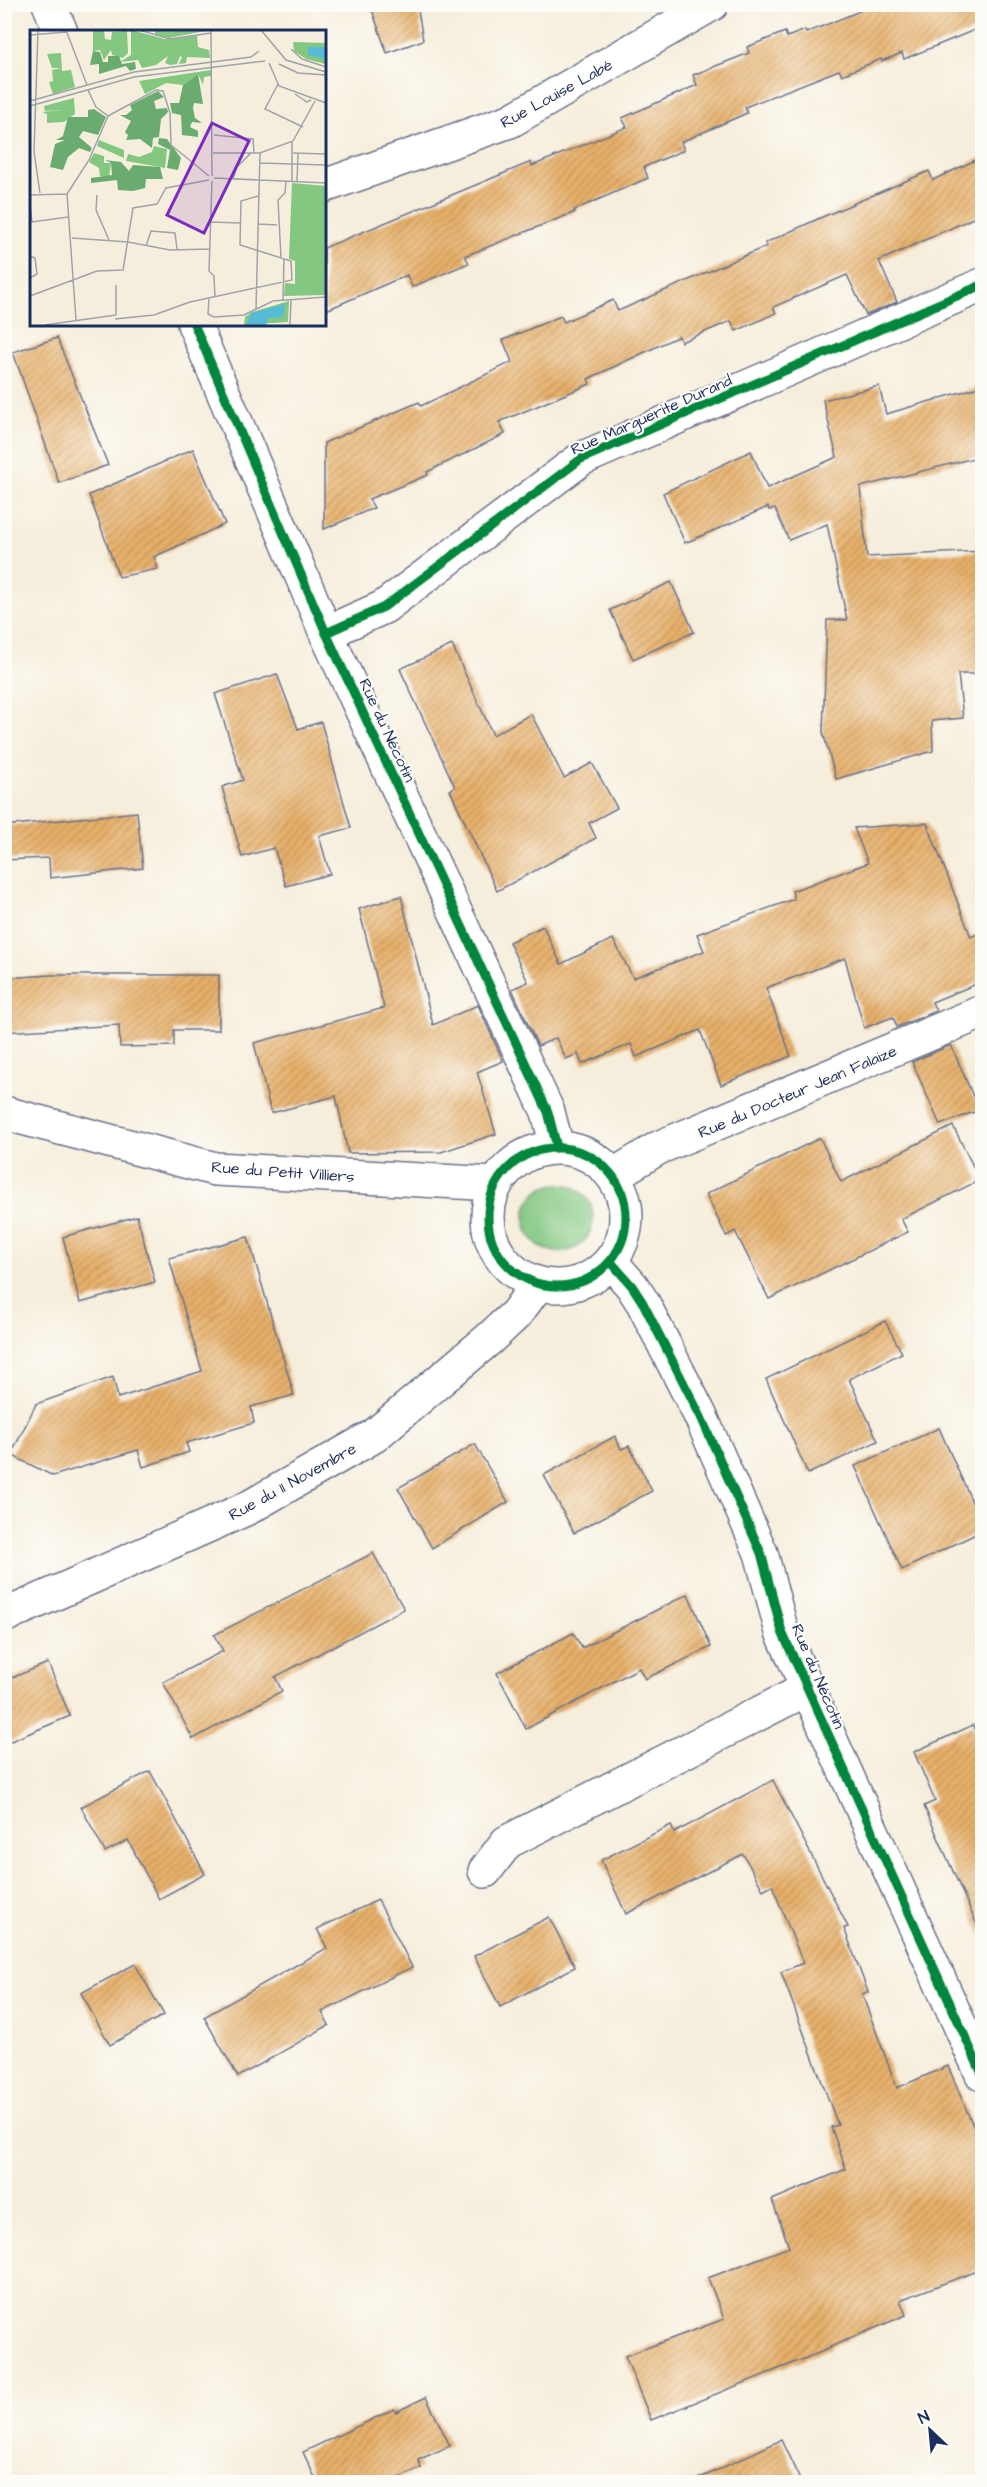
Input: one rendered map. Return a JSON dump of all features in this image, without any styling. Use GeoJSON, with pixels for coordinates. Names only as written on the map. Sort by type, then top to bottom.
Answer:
{"type":"FeatureCollection","features":[{"type":"Feature","properties":{"kind":"street"},"geometry":{"type":"LineString","coordinates":[[49,4],[60,30]]}},
{"type":"Feature","properties":{"kind":"street","name":"Rue Louise Labé"},"geometry":{"type":"LineString","coordinates":[[326,185],[510,122],[712,4]]}},
{"type":"Feature","properties":{"kind":"street","name":"Rue Marguerite Durand"},"geometry":{"type":"LineString","coordinates":[[326,633],[384,607],[581,459],[982,285]]}},
{"type":"Feature","properties":{"kind":"street","name":"Rue du Nécotin"},"geometry":{"type":"LineString","coordinates":[[195,326],[326,633],[548,1113],[557,1147]]}},
{"type":"Feature","properties":{"kind":"street","name":"Rue du Docteur Jean Falaize"},"geometry":{"type":"LineString","coordinates":[[614,1175],[658,1148],[982,1012]]}},
{"type":"Feature","properties":{"kind":"street","name":"Rue du Petit Villiers"},"geometry":{"type":"LineString","coordinates":[[4,1113],[215,1169],[495,1184]]}},
{"type":"Feature","properties":{"kind":"street"},"geometry":{"type":"LineString","coordinates":[[557,1147],[579,1150],[598,1160],[614,1175],[623,1192],[627,1210],[627,1228],[621,1246],[611,1262],[596,1275],[578,1284],[558,1286],[538,1284],[519,1275],[504,1262],[493,1244],[488,1224],[488,1204],[495,1184],[521,1157],[538,1149],[557,1147]]}},
{"type":"Feature","properties":{"kind":"street","name":"Rue du Nécotin"},"geometry":{"type":"LineString","coordinates":[[611,1262],[643,1303],[701,1417],[760,1553],[782,1632],[982,2074]]}},
{"type":"Feature","properties":{"kind":"street","name":"Rue du 11 Novembre"},"geometry":{"type":"LineString","coordinates":[[4,1616],[248,1508],[374,1436],[489,1340],[516,1314],[538,1284]]}},
{"type":"Feature","properties":{"kind":"street"},"geometry":{"type":"LineString","coordinates":[[485,1870],[507,1842],[807,1689]]}},
{"type":"Feature","properties":{"kind":"green space"},"geometry":{"type":"Polygon","coordinates":[[[552,1184],[566,1184],[578,1189],[588,1199],[593,1218],[588,1237],[578,1247],[566,1252],[552,1252],[540,1247],[530,1237],[525,1225],[525,1211],[530,1199],[540,1189],[552,1184]]]}},
{"type":"Feature","properties":{"kind":"building"},"geometry":{"type":"Polygon","coordinates":[[[370,4],[417,4],[423,40],[387,53],[370,4]]]}},
{"type":"Feature","properties":{"kind":"building"},"geometry":{"type":"Polygon","coordinates":[[[877,4],[982,4],[982,27],[904,59],[902,53],[842,75],[839,70],[745,107],[747,113],[681,142],[684,150],[644,167],[648,178],[574,210],[575,212],[465,256],[469,263],[412,287],[407,275],[326,310],[326,247],[531,162],[532,166],[627,127],[622,118],[697,85],[693,75],[749,53],[747,47],[785,32],[787,37],[805,30],[806,33],[877,4]]]}},
{"type":"Feature","properties":{"kind":"building"},"geometry":{"type":"Polygon","coordinates":[[[982,157],[982,214],[879,261],[897,302],[866,315],[847,275],[773,307],[776,313],[736,331],[731,321],[681,342],[679,336],[588,379],[590,384],[499,422],[505,434],[427,472],[428,475],[369,499],[374,508],[324,529],[324,443],[419,402],[421,406],[512,362],[503,340],[561,316],[564,322],[613,300],[618,311],[767,246],[765,243],[929,171],[933,180],[982,157]]]}},
{"type":"Feature","properties":{"kind":"building"},"geometry":{"type":"Polygon","coordinates":[[[57,338],[108,465],[59,483],[13,352],[57,338]]]}},
{"type":"Feature","properties":{"kind":"building"},"geometry":{"type":"Polygon","coordinates":[[[879,386],[886,414],[982,386],[982,456],[860,487],[867,557],[982,551],[982,674],[958,674],[963,718],[932,721],[933,751],[836,779],[823,732],[827,620],[847,620],[827,524],[789,540],[775,509],[769,510],[768,507],[685,543],[663,493],[751,451],[767,488],[837,457],[823,400],[879,386]]]}},
{"type":"Feature","properties":{"kind":"building"},"geometry":{"type":"Polygon","coordinates":[[[193,449],[225,524],[154,557],[158,569],[119,577],[89,495],[193,449]]]}},
{"type":"Feature","properties":{"kind":"building"},"geometry":{"type":"Polygon","coordinates":[[[671,582],[694,632],[633,659],[610,610],[671,582]]]}},
{"type":"Feature","properties":{"kind":"building"},"geometry":{"type":"Polygon","coordinates":[[[452,645],[493,735],[531,714],[564,778],[592,763],[617,808],[589,823],[596,838],[497,891],[450,790],[455,787],[400,669],[452,645]]]}},
{"type":"Feature","properties":{"kind":"building"},"geometry":{"type":"Polygon","coordinates":[[[277,674],[298,729],[321,722],[351,828],[319,836],[330,874],[286,886],[274,848],[242,857],[222,787],[243,780],[215,694],[277,674]]]}},
{"type":"Feature","properties":{"kind":"building"},"geometry":{"type":"Polygon","coordinates":[[[137,812],[143,868],[50,878],[49,858],[4,860],[4,826],[137,812]]]}},
{"type":"Feature","properties":{"kind":"building"},"geometry":{"type":"Polygon","coordinates":[[[927,823],[971,937],[982,932],[979,983],[932,1002],[936,1011],[897,1027],[893,1017],[864,1028],[845,958],[766,988],[791,1056],[721,1085],[700,1030],[636,1057],[631,1044],[582,1064],[578,1054],[566,1059],[556,1038],[538,1046],[512,989],[528,982],[509,942],[543,926],[561,964],[613,939],[633,978],[704,951],[697,934],[794,899],[792,891],[868,863],[854,828],[927,823]]]}},
{"type":"Feature","properties":{"kind":"building"},"geometry":{"type":"Polygon","coordinates":[[[401,896],[433,1025],[478,1005],[503,1061],[477,1072],[496,1134],[441,1152],[348,1153],[336,1096],[271,1113],[254,1043],[384,1008],[359,909],[401,896]]]}},
{"type":"Feature","properties":{"kind":"building"},"geometry":{"type":"Polygon","coordinates":[[[52,975],[219,975],[219,1030],[174,1030],[174,1046],[120,1047],[119,1025],[4,1032],[4,978],[52,975]]]}},
{"type":"Feature","properties":{"kind":"building"},"geometry":{"type":"Polygon","coordinates":[[[951,1045],[979,1110],[940,1125],[912,1062],[951,1045]]]}},
{"type":"Feature","properties":{"kind":"building"},"geometry":{"type":"Polygon","coordinates":[[[953,1126],[980,1180],[901,1219],[908,1232],[769,1299],[735,1231],[726,1236],[706,1194],[820,1138],[841,1182],[953,1126]]]}},
{"type":"Feature","properties":{"kind":"building"},"geometry":{"type":"Polygon","coordinates":[[[137,1216],[155,1282],[80,1303],[63,1237],[137,1216]]]}},
{"type":"Feature","properties":{"kind":"building"},"geometry":{"type":"Polygon","coordinates":[[[248,1237],[294,1395],[251,1407],[254,1423],[186,1443],[189,1452],[143,1467],[138,1450],[53,1476],[11,1455],[36,1404],[113,1377],[118,1398],[202,1371],[169,1258],[248,1237]]]}},
{"type":"Feature","properties":{"kind":"building"},"geometry":{"type":"Polygon","coordinates":[[[885,1321],[902,1353],[849,1379],[878,1441],[808,1474],[766,1379],[885,1321]]]}},
{"type":"Feature","properties":{"kind":"building"},"geometry":{"type":"Polygon","coordinates":[[[939,1428],[982,1524],[982,1531],[902,1570],[855,1466],[939,1428]]]}},
{"type":"Feature","properties":{"kind":"building"},"geometry":{"type":"Polygon","coordinates":[[[615,1436],[621,1449],[629,1446],[652,1491],[574,1533],[544,1475],[615,1436]]]}},
{"type":"Feature","properties":{"kind":"building"},"geometry":{"type":"Polygon","coordinates":[[[475,1444],[508,1502],[432,1548],[398,1488],[475,1444]]]}},
{"type":"Feature","properties":{"kind":"building"},"geometry":{"type":"Polygon","coordinates":[[[373,1553],[404,1609],[275,1677],[282,1691],[193,1739],[163,1682],[223,1651],[214,1635],[373,1553]]]}},
{"type":"Feature","properties":{"kind":"building"},"geometry":{"type":"Polygon","coordinates":[[[688,1594],[711,1647],[645,1679],[639,1668],[526,1729],[497,1673],[573,1633],[582,1648],[688,1594]]]}},
{"type":"Feature","properties":{"kind":"building"},"geometry":{"type":"Polygon","coordinates":[[[48,1663],[70,1716],[4,1744],[4,1681],[48,1663]]]}},
{"type":"Feature","properties":{"kind":"building"},"geometry":{"type":"Polygon","coordinates":[[[973,1725],[982,1745],[982,1936],[924,1806],[935,1801],[914,1752],[973,1725]]]}},
{"type":"Feature","properties":{"kind":"building"},"geometry":{"type":"Polygon","coordinates":[[[150,1771],[205,1874],[159,1899],[128,1840],[105,1852],[81,1807],[150,1771]]]}},
{"type":"Feature","properties":{"kind":"building"},"geometry":{"type":"Polygon","coordinates":[[[773,1780],[848,1927],[844,1928],[868,1992],[862,1994],[897,2088],[948,2066],[982,2147],[982,2269],[900,2300],[906,2315],[831,2348],[651,2420],[625,2356],[724,2319],[708,2278],[789,2247],[772,2200],[846,2169],[831,2127],[838,2125],[781,1972],[803,1963],[772,1885],[763,1890],[743,1854],[626,1914],[601,1860],[671,1825],[674,1833],[773,1780]]]}},
{"type":"Feature","properties":{"kind":"building"},"geometry":{"type":"Polygon","coordinates":[[[378,1900],[412,1967],[322,2012],[329,2025],[238,2077],[204,2017],[327,1948],[317,1929],[378,1900]]]}},
{"type":"Feature","properties":{"kind":"building"},"geometry":{"type":"Polygon","coordinates":[[[549,1917],[575,1967],[500,2007],[474,1956],[549,1917]]]}},
{"type":"Feature","properties":{"kind":"building"},"geometry":{"type":"Polygon","coordinates":[[[135,1964],[164,2015],[110,2045],[81,1993],[135,1964]]]}},
{"type":"Feature","properties":{"kind":"building"},"geometry":{"type":"Polygon","coordinates":[[[426,2397],[450,2446],[418,2460],[421,2468],[391,2482],[317,2482],[303,2452],[394,2409],[396,2412],[426,2397]]]}},
{"type":"Feature","properties":{"kind":"building"},"geometry":{"type":"Polygon","coordinates":[[[781,2440],[801,2482],[692,2482],[781,2440]]]}},
{"type":"Feature","properties":{"kind":"cycle path"},"geometry":{"type":"LineString","coordinates":[[326,633],[384,607],[581,459],[982,285]]}},
{"type":"Feature","properties":{"kind":"cycle path"},"geometry":{"type":"LineString","coordinates":[[195,326],[326,633],[548,1112],[557,1147]]}},
{"type":"Feature","properties":{"kind":"cycle path"},"geometry":{"type":"LineString","coordinates":[[557,1148],[584,1153],[596,1159],[606,1168],[615,1178],[621,1190],[626,1217],[621,1244],[615,1256],[606,1266],[596,1275],[584,1281],[557,1286],[530,1281],[518,1275],[508,1266],[499,1256],[493,1244],[488,1217],[493,1190],[499,1178],[508,1168],[518,1159],[530,1153],[557,1148]]}},
{"type":"Feature","properties":{"kind":"cycle path"},"geometry":{"type":"LineString","coordinates":[[611,1262],[643,1303],[701,1417],[761,1553],[782,1632],[982,2074]]}}]}
